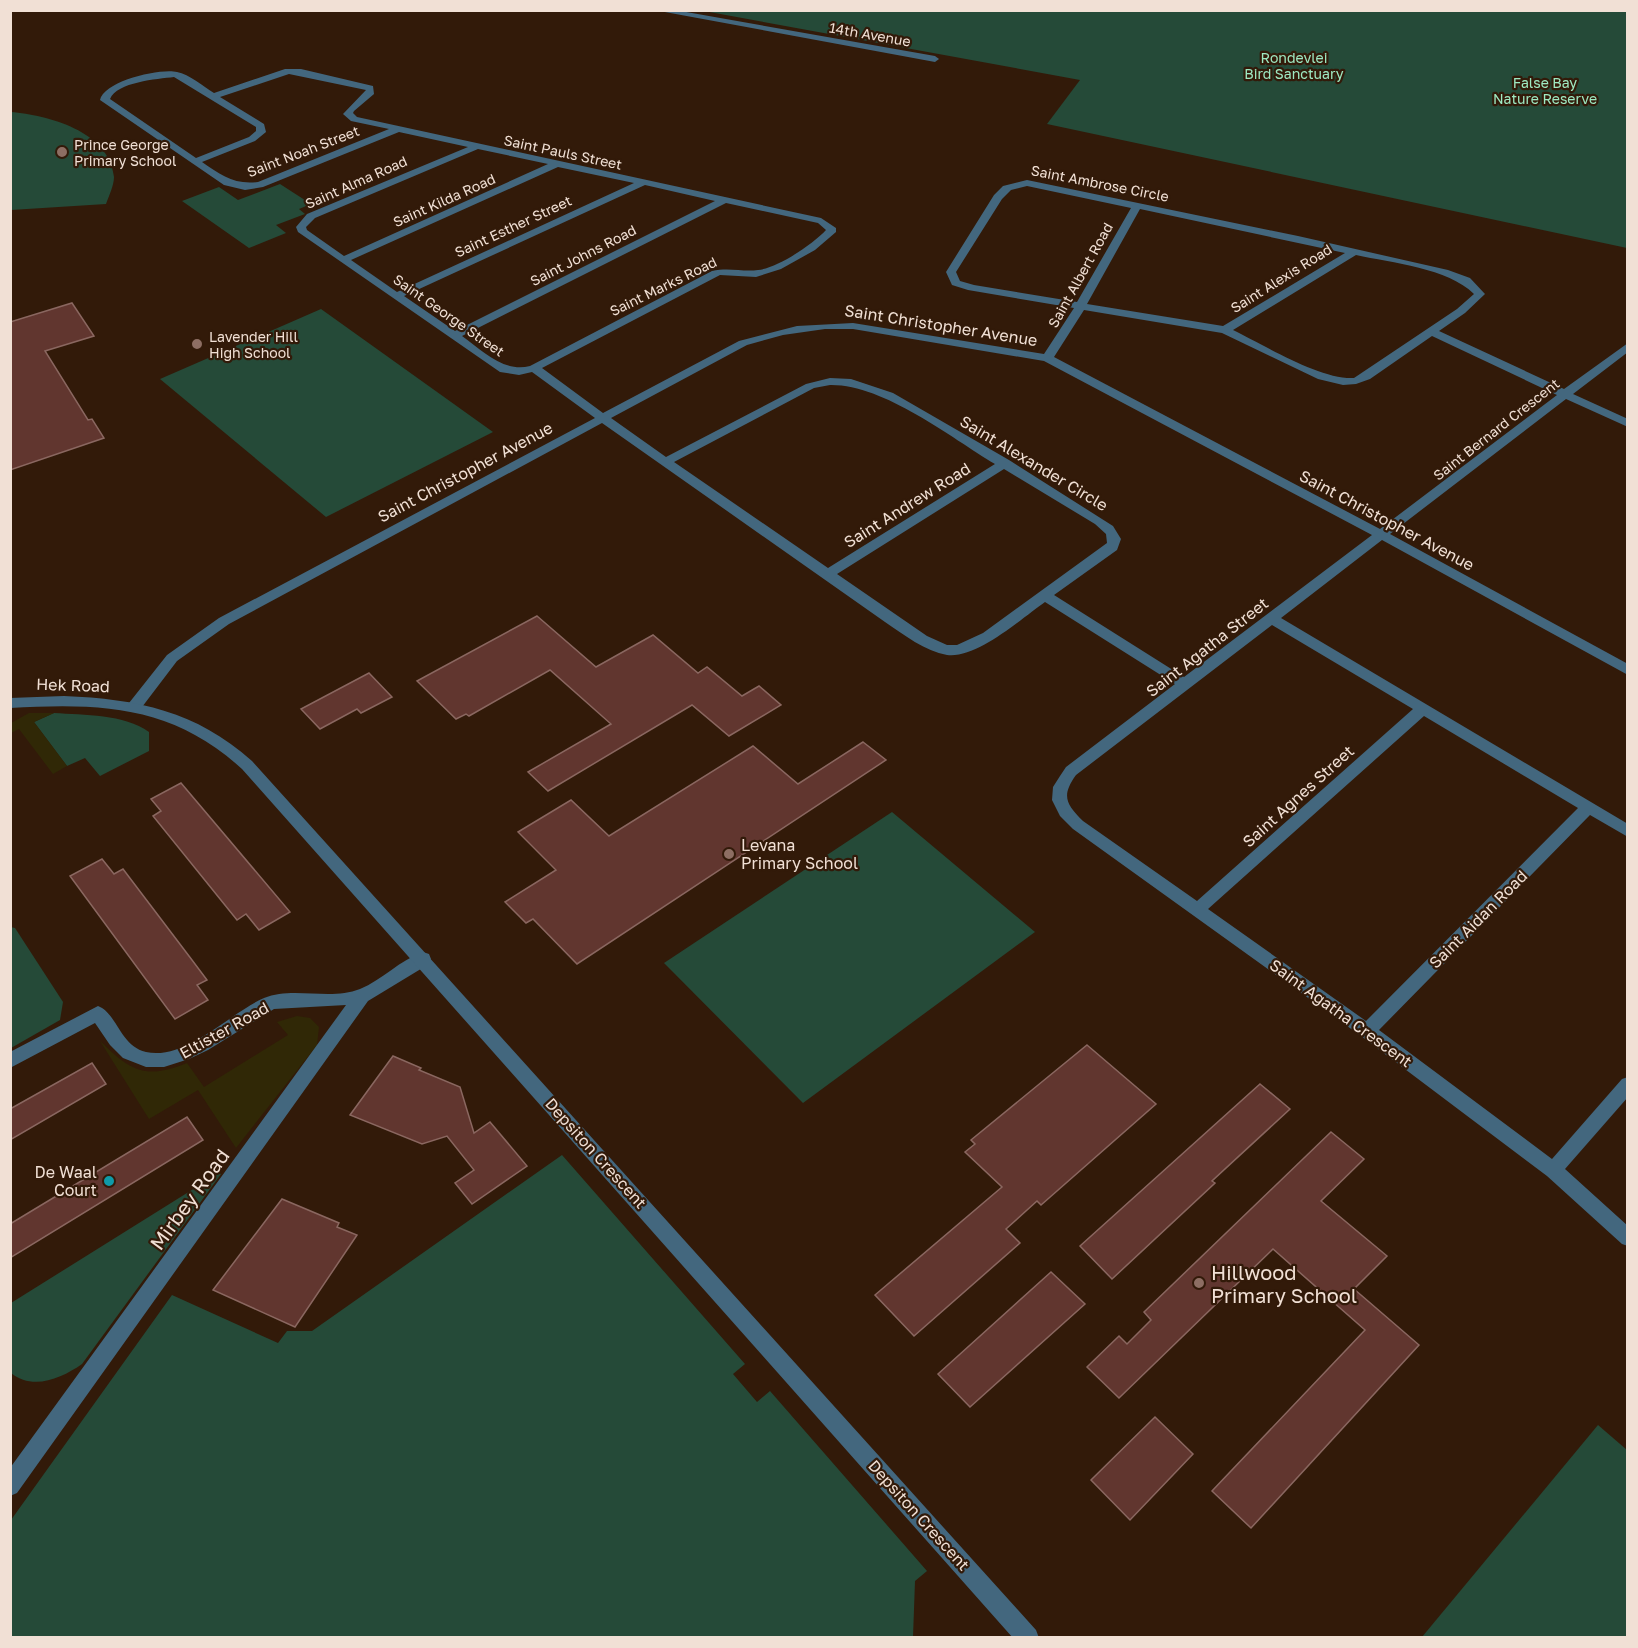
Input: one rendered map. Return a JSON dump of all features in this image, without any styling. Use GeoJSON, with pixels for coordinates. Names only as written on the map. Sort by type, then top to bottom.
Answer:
{"type":"FeatureCollection","features":[{"type":"Feature","properties":{"kind":"street","name":"14th Avenue"},"geometry":{"type":"LineString","coordinates":[[658,10],[935,59]]}},
{"type":"Feature","properties":{"kind":"street","name":"Saint Pauls Street"},"geometry":{"type":"LineString","coordinates":[[215,96],[281,73],[301,72],[365,85],[371,92],[350,110],[350,117],[396,130],[725,200]]}},
{"type":"Feature","properties":{"kind":"street","name":"Saint Noah Street"},"geometry":{"type":"LineString","coordinates":[[215,96],[182,77],[167,73],[146,77],[114,88],[106,94],[105,100],[233,186],[260,185],[396,130]]}},
{"type":"Feature","properties":{"kind":"street"},"geometry":{"type":"LineString","coordinates":[[196,161],[252,139],[263,130],[261,126],[215,96]]}},
{"type":"Feature","properties":{"kind":"street","name":"Saint Alma Road"},"geometry":{"type":"LineString","coordinates":[[343,260],[303,232],[301,227],[304,222],[311,216],[475,147]]}},
{"type":"Feature","properties":{"kind":"street","name":"Saint Kilda Road"},"geometry":{"type":"LineString","coordinates":[[343,260],[556,164]]}},
{"type":"Feature","properties":{"kind":"street","name":"Saint Esther Street"},"geometry":{"type":"LineString","coordinates":[[396,296],[642,183]]}},
{"type":"Feature","properties":{"kind":"street","name":"Saint Ambrose Circle"},"geometry":{"type":"LineString","coordinates":[[1027,183],[1138,205],[1450,274],[1466,280],[1480,294],[1478,298],[1432,332],[1366,377],[1343,382],[1322,377],[1225,330],[964,286],[952,279],[951,272],[983,218],[1007,188],[1027,183]]}},
{"type":"Feature","properties":{"kind":"street","name":"Saint Johns Road"},"geometry":{"type":"LineString","coordinates":[[454,336],[725,200]]}},
{"type":"Feature","properties":{"kind":"street","name":"Saint Marks Road"},"geometry":{"type":"LineString","coordinates":[[534,368],[716,273],[728,270],[755,274],[769,272],[825,238],[832,230],[821,221],[725,200]]}},
{"type":"Feature","properties":{"kind":"street","name":"Saint Albert Road"},"geometry":{"type":"LineString","coordinates":[[1047,358],[1064,335],[1138,205]]}},
{"type":"Feature","properties":{"kind":"street","name":"Saint Alexis Road"},"geometry":{"type":"LineString","coordinates":[[1225,330],[1354,252]]}},
{"type":"Feature","properties":{"kind":"street","name":"Saint George Street"},"geometry":{"type":"LineString","coordinates":[[343,260],[504,370],[519,372],[534,368]]}},
{"type":"Feature","properties":{"kind":"street","name":"Saint Christopher Avenue"},"geometry":{"type":"LineString","coordinates":[[134,707],[172,658],[204,633],[600,417],[743,343],[772,334],[816,326],[853,326],[1047,358],[1628,670]]}},
{"type":"Feature","properties":{"kind":"street"},"geometry":{"type":"LineString","coordinates":[[1432,332],[1628,424]]}},
{"type":"Feature","properties":{"kind":"street","name":"Saint Bernard Crescent"},"geometry":{"type":"LineString","coordinates":[[1382,536],[1628,346]]}},
{"type":"Feature","properties":{"kind":"street"},"geometry":{"type":"LineString","coordinates":[[534,368],[600,417]]}},
{"type":"Feature","properties":{"kind":"street","name":"Saint Alexander Circle"},"geometry":{"type":"LineString","coordinates":[[600,417],[664,462],[827,574],[925,640],[947,651],[968,647],[988,636],[1112,547],[1115,536],[1099,521],[876,388],[831,381],[822,382],[793,393],[664,462]]}},
{"type":"Feature","properties":{"kind":"street","name":"Saint Andrew Road"},"geometry":{"type":"LineString","coordinates":[[827,574],[1005,464]]}},
{"type":"Feature","properties":{"kind":"street","name":"Saint Agatha Street"},"geometry":{"type":"LineString","coordinates":[[1058,791],[1071,771],[1382,536]]}},
{"type":"Feature","properties":{"kind":"street"},"geometry":{"type":"LineString","coordinates":[[1044,596],[1186,685]]}},
{"type":"Feature","properties":{"kind":"street"},"geometry":{"type":"LineString","coordinates":[[1271,618],[1628,831]]}},
{"type":"Feature","properties":{"kind":"street","name":"Hek Road"},"geometry":{"type":"LineString","coordinates":[[10,702],[54,699],[84,700],[134,707]]}},
{"type":"Feature","properties":{"kind":"street","name":"Depsiton Crescent"},"geometry":{"type":"LineString","coordinates":[[134,707],[195,727],[220,741],[248,765],[423,959],[1021,1635]]}},
{"type":"Feature","properties":{"kind":"street","name":"Saint Agnes Street"},"geometry":{"type":"LineString","coordinates":[[1197,910],[1423,709]]}},
{"type":"Feature","properties":{"kind":"street","name":"Saint Agatha Crescent"},"geometry":{"type":"LineString","coordinates":[[1058,791],[1058,802],[1064,812],[1078,825],[1367,1031],[1553,1170],[1628,1238]]}},
{"type":"Feature","properties":{"kind":"street","name":"Saint Aidan Road"},"geometry":{"type":"LineString","coordinates":[[1367,1031],[1588,808]]}},
{"type":"Feature","properties":{"kind":"street","name":"Mirbey Road"},"geometry":{"type":"LineString","coordinates":[[10,1486],[362,996],[423,959]]}},
{"type":"Feature","properties":{"kind":"street","name":"Eltister Road"},"geometry":{"type":"LineString","coordinates":[[10,1062],[98,1013],[118,1043],[130,1054],[143,1059],[160,1060],[184,1055],[272,1002],[362,996]]}},
{"type":"Feature","properties":{"kind":"street"},"geometry":{"type":"LineString","coordinates":[[1553,1170],[1628,1084]]}},
{"type":"Feature","properties":{"kind":"green space","name":"False Bay Nature Reserve"},"geometry":{"type":"Polygon","coordinates":[[[704,11],[1627,11],[1627,248],[1047,124],[1080,80],[704,11]]]}},
{"type":"Feature","properties":{"kind":"green space","name":"Prince George Primary School"},"geometry":{"type":"Polygon","coordinates":[[[11,112],[42,117],[74,128],[101,148],[110,161],[114,177],[106,204],[11,210],[11,112]]]}},
{"type":"Feature","properties":{"kind":"green space"},"geometry":{"type":"Polygon","coordinates":[[[280,184],[311,204],[299,209],[305,214],[276,225],[286,233],[249,248],[182,201],[219,187],[238,200],[280,184]]]}},
{"type":"Feature","properties":{"kind":"green space"},"geometry":{"type":"Polygon","coordinates":[[[321,309],[493,432],[326,517],[160,379],[321,309]]]}},
{"type":"Feature","properties":{"kind":"green space"},"geometry":{"type":"Polygon","coordinates":[[[54,713],[103,716],[139,726],[149,732],[149,751],[100,776],[85,758],[67,766],[34,722],[54,713]]]}},
{"type":"Feature","properties":{"kind":"green space"},"geometry":{"type":"Polygon","coordinates":[[[892,812],[1035,932],[803,1103],[664,963],[892,812]]]}},
{"type":"Feature","properties":{"kind":"green space"},"geometry":{"type":"Polygon","coordinates":[[[10,927],[15,928],[63,1002],[60,1020],[11,1048],[10,927]]]}},
{"type":"Feature","properties":{"kind":"green space"},"geometry":{"type":"Polygon","coordinates":[[[562,1155],[745,1364],[733,1374],[757,1402],[770,1391],[927,1571],[915,1581],[913,1637],[11,1637],[11,1520],[172,1295],[278,1343],[287,1331],[312,1331],[562,1155]]]}},
{"type":"Feature","properties":{"kind":"green space"},"geometry":{"type":"Polygon","coordinates":[[[219,1173],[221,1174],[82,1364],[57,1378],[38,1382],[20,1378],[11,1373],[11,1303],[219,1173]]]}},
{"type":"Feature","properties":{"kind":"green space"},"geometry":{"type":"Polygon","coordinates":[[[1598,1425],[1627,1450],[1627,1637],[1422,1637],[1598,1425]]]}},
{"type":"Feature","properties":{"kind":"sand"},"geometry":{"type":"Polygon","coordinates":[[[29,713],[54,713],[34,722],[67,766],[53,774],[19,729],[11,733],[11,723],[29,713]]]}},
{"type":"Feature","properties":{"kind":"sand"},"geometry":{"type":"Polygon","coordinates":[[[297,1016],[310,1018],[319,1027],[317,1045],[236,1148],[198,1090],[149,1119],[100,1041],[130,1066],[139,1070],[160,1071],[187,1063],[204,1087],[288,1035],[277,1022],[297,1016]]]}},
{"type":"Feature","properties":{"kind":"building"},"geometry":{"type":"Polygon","coordinates":[[[72,303],[94,336],[45,351],[88,420],[92,419],[104,438],[10,470],[10,322],[72,303]]]}},
{"type":"Feature","properties":{"kind":"building"},"geometry":{"type":"Polygon","coordinates":[[[537,616],[596,667],[653,635],[698,673],[707,667],[742,696],[759,686],[781,705],[729,736],[692,705],[548,791],[528,772],[611,724],[550,670],[469,716],[466,714],[456,719],[417,681],[537,616]]]}},
{"type":"Feature","properties":{"kind":"building"},"geometry":{"type":"Polygon","coordinates":[[[369,673],[392,697],[361,713],[357,709],[320,729],[301,709],[369,673]]]}},
{"type":"Feature","properties":{"kind":"building"},"geometry":{"type":"Polygon","coordinates":[[[863,742],[886,760],[577,964],[533,919],[526,923],[505,902],[556,870],[518,832],[571,800],[609,836],[753,746],[798,784],[863,742]]]}},
{"type":"Feature","properties":{"kind":"building"},"geometry":{"type":"Polygon","coordinates":[[[181,783],[290,912],[259,930],[246,914],[237,920],[153,816],[161,811],[151,799],[181,783]]]}},
{"type":"Feature","properties":{"kind":"building"},"geometry":{"type":"Polygon","coordinates":[[[102,859],[114,874],[123,869],[192,960],[207,980],[197,985],[208,1000],[175,1019],[70,876],[102,859]]]}},
{"type":"Feature","properties":{"kind":"building"},"geometry":{"type":"Polygon","coordinates":[[[1087,1045],[1156,1104],[1041,1205],[1037,1201],[1006,1229],[1020,1243],[914,1336],[875,1295],[1002,1187],[965,1152],[975,1144],[971,1140],[1087,1045]]]}},
{"type":"Feature","properties":{"kind":"building"},"geometry":{"type":"Polygon","coordinates":[[[393,1056],[460,1087],[474,1133],[490,1122],[527,1166],[472,1204],[455,1183],[474,1170],[447,1136],[422,1144],[350,1115],[393,1056]]]}},
{"type":"Feature","properties":{"kind":"building","name":"De Waal Court"},"geometry":{"type":"Polygon","coordinates":[[[92,1063],[106,1084],[10,1140],[10,1109],[92,1063]]]}},
{"type":"Feature","properties":{"kind":"building"},"geometry":{"type":"Polygon","coordinates":[[[1260,1084],[1290,1109],[1212,1181],[1215,1183],[1112,1279],[1080,1246],[1260,1084]]]}},
{"type":"Feature","properties":{"kind":"building","name":"De Waal Court"},"geometry":{"type":"Polygon","coordinates":[[[187,1117],[203,1140],[10,1258],[10,1224],[187,1117]]]}},
{"type":"Feature","properties":{"kind":"building"},"geometry":{"type":"Polygon","coordinates":[[[1331,1132],[1364,1159],[1321,1201],[1387,1256],[1354,1289],[1419,1345],[1251,1528],[1212,1491],[1365,1330],[1273,1249],[1119,1398],[1087,1367],[1119,1336],[1127,1344],[1151,1320],[1144,1312],[1331,1132]]]}},
{"type":"Feature","properties":{"kind":"building"},"geometry":{"type":"Polygon","coordinates":[[[282,1199],[339,1223],[337,1227],[357,1235],[295,1327],[213,1290],[282,1199]]]}},
{"type":"Feature","properties":{"kind":"building"},"geometry":{"type":"Polygon","coordinates":[[[1051,1272],[1085,1304],[970,1407],[938,1374],[1051,1272]]]}},
{"type":"Feature","properties":{"kind":"building"},"geometry":{"type":"Polygon","coordinates":[[[1155,1417],[1193,1454],[1130,1520],[1091,1480],[1155,1417]]]}},
{"type":"Feature","properties":{"kind":"place","name":"Prince George Primary School"},"geometry":{"type":"Point","coordinates":[62,152]}},
{"type":"Feature","properties":{"kind":"place","name":"Lavender Hill High School"},"geometry":{"type":"Point","coordinates":[197,344]}},
{"type":"Feature","properties":{"kind":"place","name":"Levana Primary School"},"geometry":{"type":"Point","coordinates":[729,854]}},
{"type":"Feature","properties":{"kind":"place","name":"De Waal Court"},"geometry":{"type":"Point","coordinates":[109,1181]}},
{"type":"Feature","properties":{"kind":"place","name":"Hillwood Primary School"},"geometry":{"type":"Point","coordinates":[1199,1283]}},
{"type":"Feature","properties":{"kind":"park label","name":"Rondevlei Bird Sanctuary"},"geometry":{"type":"Point","coordinates":[1294,66]}}]}
